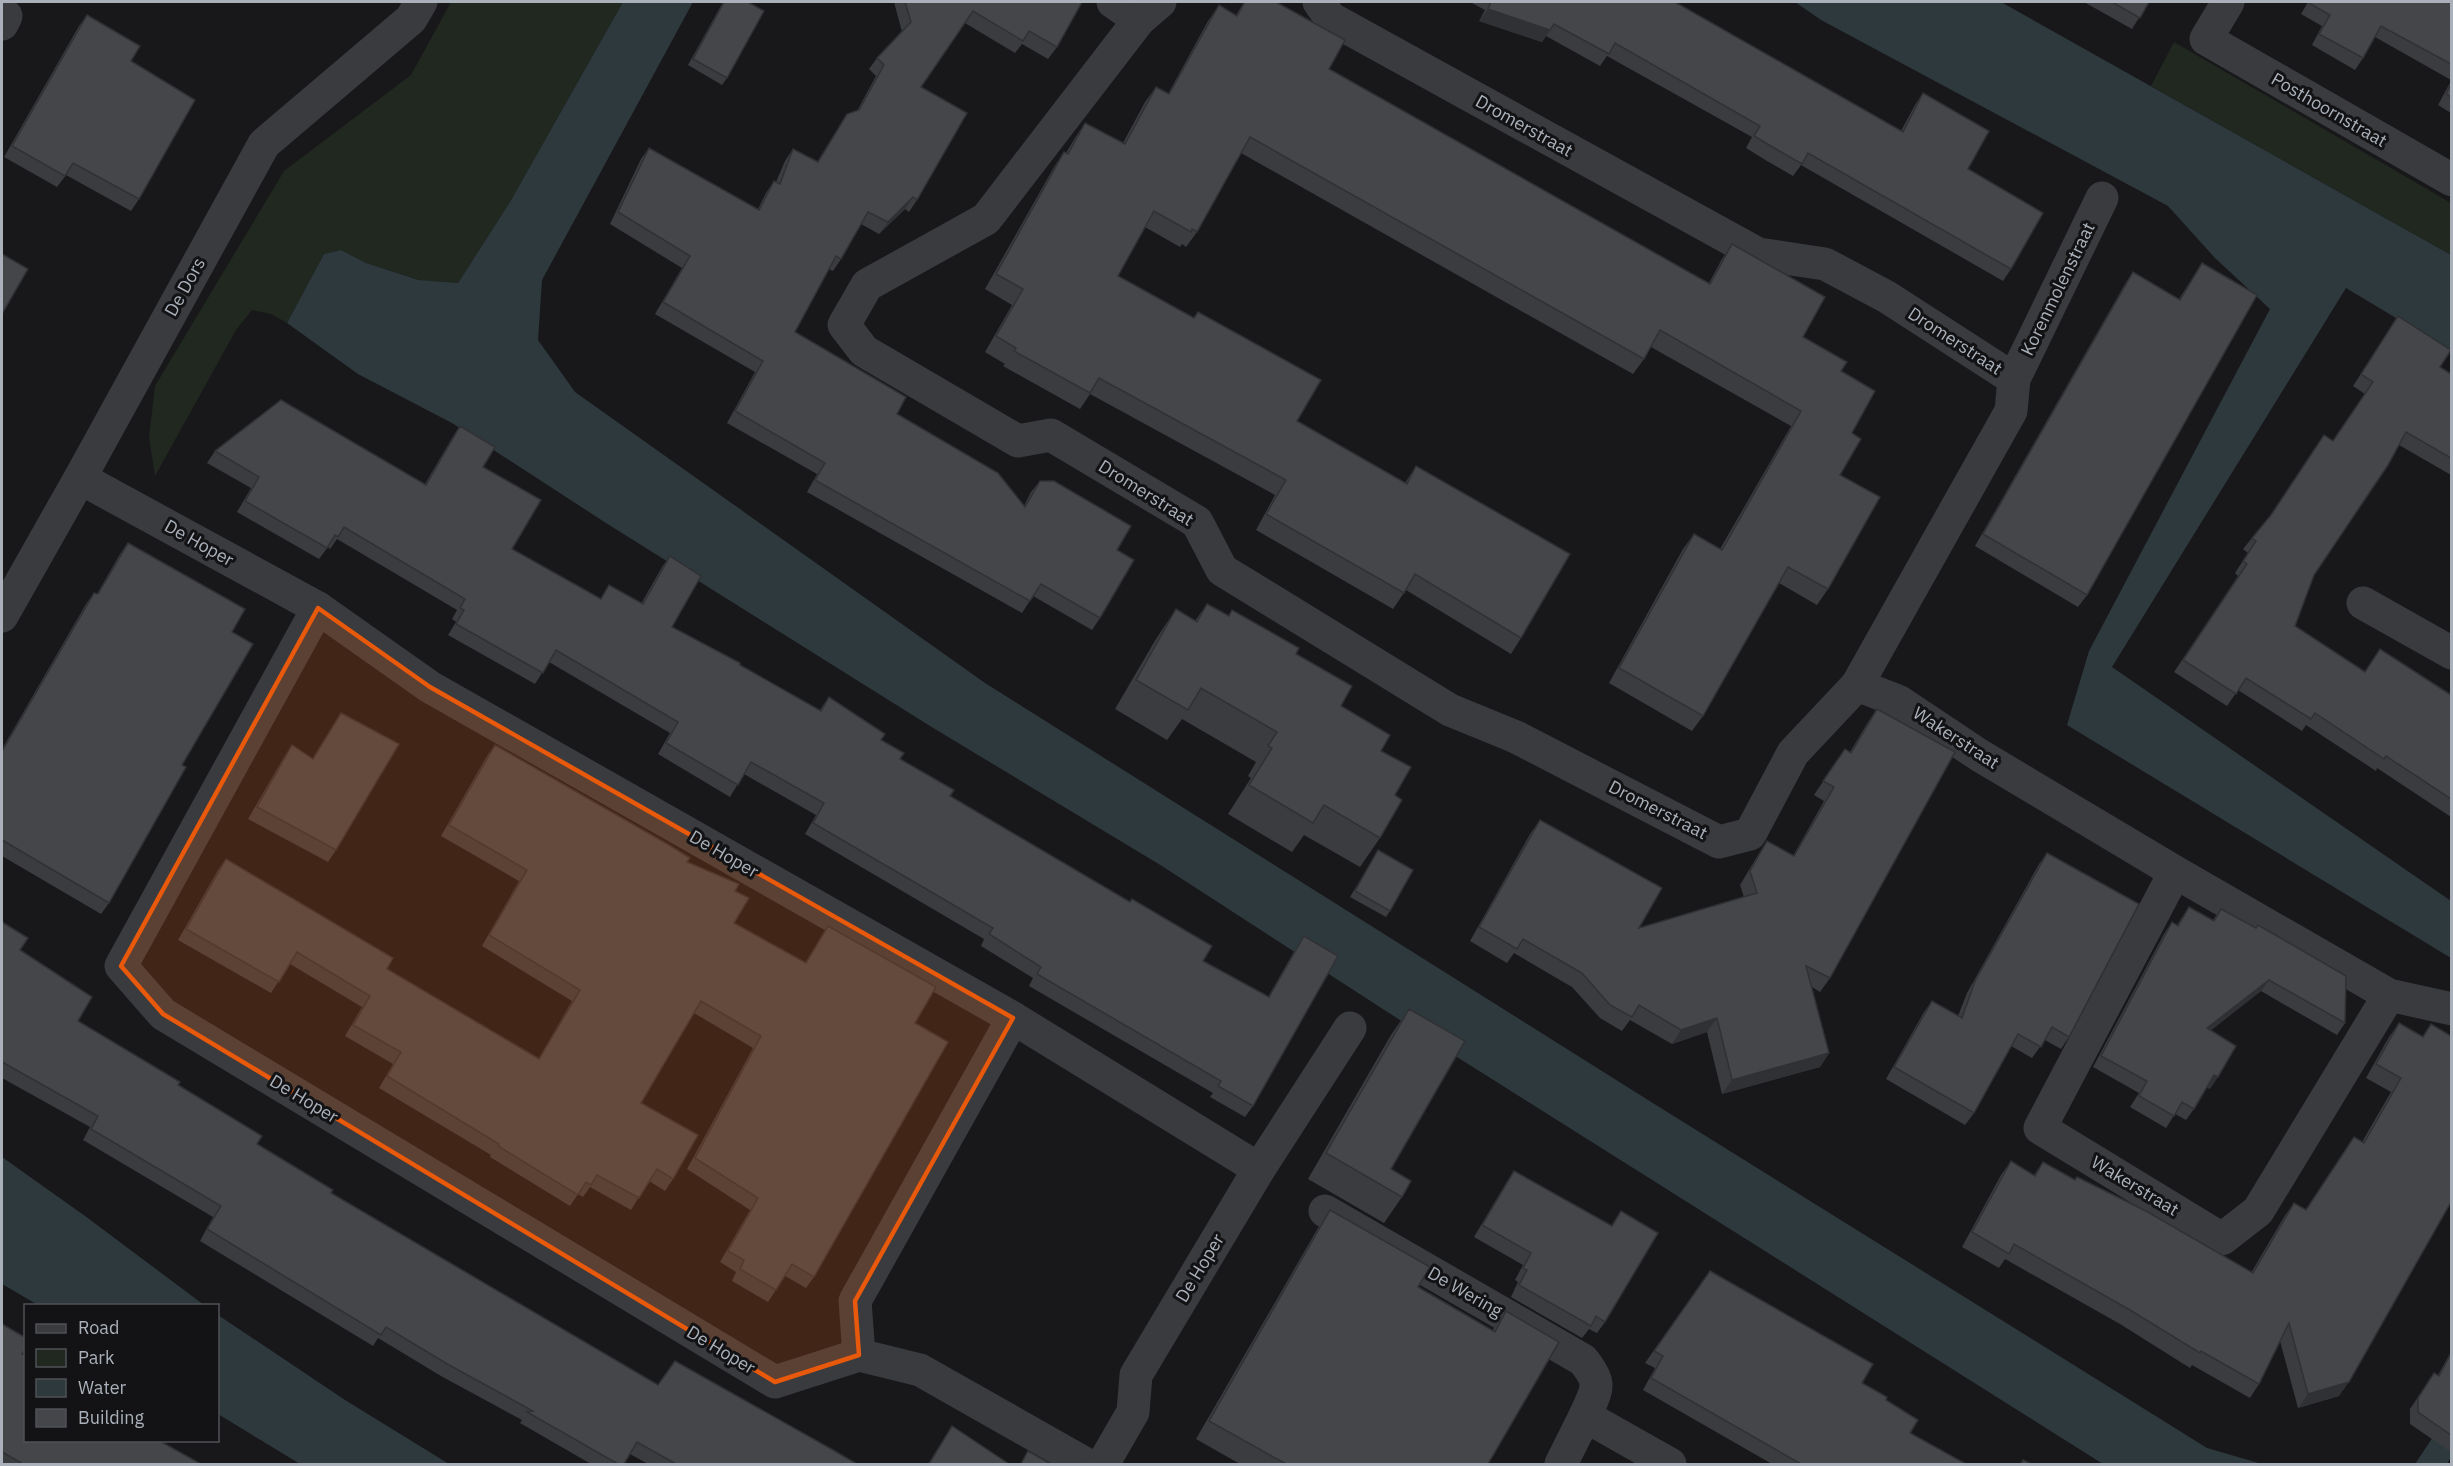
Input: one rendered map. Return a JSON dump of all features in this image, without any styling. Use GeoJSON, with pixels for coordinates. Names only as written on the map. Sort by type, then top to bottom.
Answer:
{"type":"FeatureCollection","features":[{"type":"Feature","properties":{"kind":"street","name":"De Dors"},"geometry":{"type":"LineString","coordinates":[[2,616],[264,144],[411,19],[421,2]]}},
{"type":"Feature","properties":{"kind":"street","name":"Dromerstraat"},"geometry":{"type":"LineString","coordinates":[[1137,8],[986,219],[867,285],[844,325],[864,351],[1018,441],[1051,435],[1197,522],[1222,570],[1450,710],[1516,736],[1719,842],[1750,834],[1793,753],[1857,685],[2011,411],[2014,379],[1887,297],[1825,264],[1758,254],[1330,18],[1319,2]]}},
{"type":"Feature","properties":{"kind":"street","name":"Posthoornstraat"},"geometry":{"type":"LineString","coordinates":[[2228,2],[2205,39],[2451,180]]}},
{"type":"Feature","properties":{"kind":"street"},"geometry":{"type":"LineString","coordinates":[[2,13],[6,16],[2,24]]}},
{"type":"Feature","properties":{"kind":"street","name":"Korenmolenstraat"},"geometry":{"type":"LineString","coordinates":[[2014,379],[2103,198]]}},
{"type":"Feature","properties":{"kind":"street","name":"De Hoper"},"geometry":{"type":"LineString","coordinates":[[80,478],[318,608],[430,687],[1013,1018],[1259,1169]]}},
{"type":"Feature","properties":{"kind":"street"},"geometry":{"type":"LineString","coordinates":[[2363,603],[2451,653]]}},
{"type":"Feature","properties":{"kind":"street","name":"De Hoper"},"geometry":{"type":"LineString","coordinates":[[318,608],[121,966],[163,1014],[775,1382],[859,1355]]}},
{"type":"Feature","properties":{"kind":"street","name":"Wakerstraat"},"geometry":{"type":"LineString","coordinates":[[1857,685],[1898,700],[1979,755],[2175,872],[2389,995],[2451,1009]]}},
{"type":"Feature","properties":{"kind":"street","name":"Wakerstraat"},"geometry":{"type":"LineString","coordinates":[[2175,872],[2040,1128],[2222,1239],[2258,1211],[2389,995]]}},
{"type":"Feature","properties":{"kind":"street"},"geometry":{"type":"LineString","coordinates":[[1013,1018],[855,1301],[859,1355],[920,1370],[1086,1464]]}},
{"type":"Feature","properties":{"kind":"street","name":"De Hoper"},"geometry":{"type":"LineString","coordinates":[[1103,1464],[1133,1412],[1136,1374],[1259,1169],[1350,1028]]}},
{"type":"Feature","properties":{"kind":"street","name":"De Wering"},"geometry":{"type":"LineString","coordinates":[[1325,1212],[1583,1360],[1596,1376],[1596,1392],[1561,1464]]}},
{"type":"Feature","properties":{"kind":"street"},"geometry":{"type":"LineString","coordinates":[[1585,1416],[1670,1464]]}},
{"type":"Feature","properties":{"kind":"highlighted area"},"geometry":{"type":"Polygon","coordinates":[[[318,608],[430,687],[1013,1018],[855,1301],[859,1355],[775,1382],[163,1014],[121,966],[318,608]]]}},
{"type":"Feature","properties":{"kind":"green space"},"geometry":{"type":"Polygon","coordinates":[[[451,2],[623,2],[510,202],[458,283],[420,280],[366,263],[341,250],[324,254],[287,323],[271,314],[252,310],[236,330],[155,476],[149,437],[155,386],[284,171],[411,75],[451,2]]]}},
{"type":"Feature","properties":{"kind":"green space"},"geometry":{"type":"Polygon","coordinates":[[[2174,42],[2451,203],[2451,255],[2151,86],[2174,42]]]}},
{"type":"Feature","properties":{"kind":"water"},"geometry":{"type":"Polygon","coordinates":[[[623,2],[693,2],[542,280],[538,340],[575,392],[985,683],[2207,1448],[2262,1464],[2103,1464],[1457,1057],[1162,866],[930,726],[606,523],[452,423],[358,374],[287,323],[324,254],[341,250],[366,263],[419,280],[458,283],[510,202],[623,2]]]}},
{"type":"Feature","properties":{"kind":"water"},"geometry":{"type":"Polygon","coordinates":[[[1795,2],[2001,2],[2451,255],[2451,351],[2346,288],[2112,667],[2451,901],[2451,958],[2067,725],[2089,651],[2270,309],[2215,258],[2168,206],[1821,20],[1795,2]]]}},
{"type":"Feature","properties":{"kind":"water"},"geometry":{"type":"Polygon","coordinates":[[[2,1157],[203,1304],[36,1304],[2,1284],[2,1157]]]}},
{"type":"Feature","properties":{"kind":"water"},"geometry":{"type":"Polygon","coordinates":[[[219,1316],[345,1400],[449,1464],[300,1464],[219,1415],[219,1316]]]}},
{"type":"Feature","properties":{"kind":"water"},"geometry":{"type":"Polygon","coordinates":[[[2451,1410],[2451,1457],[2447,1464],[2415,1464],[2451,1410]]]}},
{"type":"Feature","properties":{"kind":"building"},"geometry":{"type":"Polygon","coordinates":[[[724,2],[748,2],[764,11],[727,78],[693,59],[724,2]]]}},
{"type":"Feature","properties":{"kind":"building"},"geometry":{"type":"Polygon","coordinates":[[[905,2],[1082,2],[1057,47],[1029,31],[1023,41],[973,11],[921,87],[967,113],[917,200],[913,197],[888,222],[868,212],[841,259],[836,256],[795,332],[906,397],[897,414],[998,473],[1025,507],[1040,481],[1054,481],[1131,526],[1117,550],[1134,560],[1100,618],[1041,584],[1030,601],[815,480],[825,463],[735,411],[763,361],[663,302],[690,256],[618,212],[649,148],[759,210],[774,181],[780,184],[793,149],[818,162],[847,114],[859,110],[884,65],[877,58],[911,22],[905,2]]]}},
{"type":"Feature","properties":{"kind":"building"},"geometry":{"type":"Polygon","coordinates":[[[1245,2],[1276,2],[1345,40],[1329,69],[1710,284],[1732,244],[1825,297],[1803,337],[1847,362],[1841,371],[1875,391],[1852,433],[1861,439],[1840,475],[1880,497],[1828,589],[1788,567],[1703,716],[1619,668],[1694,534],[1722,550],[1801,411],[1660,330],[1644,359],[1250,137],[1197,232],[1192,229],[1191,232],[1154,211],[1118,276],[1194,318],[1198,312],[1321,380],[1297,421],[1407,484],[1416,466],[1570,554],[1521,638],[1415,574],[1404,593],[1266,514],[1286,480],[1099,378],[1090,393],[1014,351],[1016,348],[996,336],[1023,289],[996,274],[1064,152],[1068,154],[1085,123],[1125,144],[1156,87],[1169,94],[1219,5],[1237,16],[1245,2]]]}},
{"type":"Feature","properties":{"kind":"building"},"geometry":{"type":"Polygon","coordinates":[[[1491,2],[1675,2],[1903,132],[1923,93],[1989,131],[1968,169],[2043,213],[2011,269],[1808,153],[1802,164],[1754,136],[1760,126],[1615,43],[1609,54],[1554,24],[1550,30],[1488,9],[1491,2]]]}},
{"type":"Feature","properties":{"kind":"building"},"geometry":{"type":"Polygon","coordinates":[[[2112,2],[2149,2],[2140,18],[2112,2]]]}},
{"type":"Feature","properties":{"kind":"building"},"geometry":{"type":"Polygon","coordinates":[[[2310,2],[2451,2],[2451,64],[2381,26],[2363,58],[2319,34],[2330,15],[2310,2]]]}},
{"type":"Feature","properties":{"kind":"building"},"geometry":{"type":"Polygon","coordinates":[[[87,15],[140,46],[131,61],[195,100],[139,199],[73,163],[65,176],[12,146],[87,15]]]}},
{"type":"Feature","properties":{"kind":"building"},"geometry":{"type":"Polygon","coordinates":[[[2451,84],[2451,97],[2446,94],[2451,84]]]}},
{"type":"Feature","properties":{"kind":"building"},"geometry":{"type":"Polygon","coordinates":[[[2,254],[28,269],[2,314],[2,254]]]}},
{"type":"Feature","properties":{"kind":"building"},"geometry":{"type":"Polygon","coordinates":[[[2202,263],[2257,295],[2087,595],[1983,534],[2133,272],[2180,300],[2202,263]]]}},
{"type":"Feature","properties":{"kind":"building"},"geometry":{"type":"Polygon","coordinates":[[[2398,316],[2451,350],[2440,367],[2451,374],[2451,458],[2406,432],[2388,465],[2314,575],[2295,626],[2365,672],[2380,649],[2451,695],[2451,799],[2386,756],[2384,759],[2315,713],[2311,719],[2246,678],[2236,694],[2183,660],[2247,564],[2243,561],[2256,541],[2252,538],[2271,515],[2324,435],[2333,441],[2373,382],[2361,374],[2398,316]]]}},
{"type":"Feature","properties":{"kind":"building"},"geometry":{"type":"Polygon","coordinates":[[[281,400],[426,485],[460,426],[495,447],[483,467],[541,500],[512,549],[601,599],[609,585],[643,604],[670,556],[701,576],[672,627],[740,663],[821,711],[829,697],[885,734],[881,740],[904,753],[900,759],[954,790],[950,796],[1130,902],[1132,899],[1212,946],[1203,961],[1269,997],[1304,936],[1338,956],[1253,1106],[1218,1086],[1221,1081],[1037,974],[1041,967],[989,934],[993,928],[813,823],[824,803],[751,762],[738,785],[666,743],[678,722],[556,650],[543,673],[456,624],[464,610],[460,608],[465,599],[344,527],[338,537],[335,535],[327,548],[245,501],[259,477],[215,451],[281,400]]]}},
{"type":"Feature","properties":{"kind":"building"},"geometry":{"type":"Polygon","coordinates":[[[128,543],[245,609],[232,632],[253,644],[182,765],[186,767],[109,903],[2,840],[2,751],[94,593],[98,594],[128,543]]]}},
{"type":"Feature","properties":{"kind":"building"},"geometry":{"type":"Polygon","coordinates":[[[1207,604],[1229,616],[1232,610],[1299,648],[1296,654],[1352,686],[1341,706],[1390,735],[1381,751],[1411,767],[1395,795],[1402,800],[1380,838],[1324,805],[1313,823],[1249,785],[1272,748],[1268,746],[1277,732],[1201,688],[1188,710],[1136,680],[1176,609],[1197,622],[1207,604]]]}},
{"type":"Feature","properties":{"kind":"building"},"geometry":{"type":"Polygon","coordinates":[[[1877,709],[1955,752],[1830,978],[1806,966],[1829,1053],[1732,1080],[1717,1018],[1681,1030],[1639,1005],[1632,1017],[1610,1005],[1582,973],[1523,939],[1517,949],[1479,927],[1540,820],[1662,888],[1639,928],[1757,893],[1750,871],[1767,841],[1794,856],[1834,787],[1823,781],[1845,749],[1851,753],[1877,709]]]}},
{"type":"Feature","properties":{"kind":"building"},"geometry":{"type":"Polygon","coordinates":[[[341,713],[399,744],[336,850],[257,807],[292,745],[313,759],[341,713]]]}},
{"type":"Feature","properties":{"kind":"building"},"geometry":{"type":"Polygon","coordinates":[[[495,745],[669,845],[690,858],[687,862],[739,884],[735,891],[749,898],[734,923],[806,963],[828,926],[936,987],[915,1023],[948,1042],[814,1277],[792,1264],[776,1290],[740,1269],[744,1260],[728,1251],[758,1198],[695,1158],[761,1036],[701,1001],[641,1103],[698,1135],[673,1179],[657,1169],[639,1198],[597,1175],[591,1185],[586,1182],[578,1195],[387,1076],[401,1052],[353,1025],[370,996],[297,952],[279,982],[186,929],[226,859],[393,958],[387,969],[539,1059],[580,990],[489,935],[527,870],[449,825],[495,745]]]}},
{"type":"Feature","properties":{"kind":"building"},"geometry":{"type":"Polygon","coordinates":[[[1378,850],[1413,870],[1390,911],[1355,891],[1378,850]]]}},
{"type":"Feature","properties":{"kind":"building"},"geometry":{"type":"Polygon","coordinates":[[[2047,853],[2139,904],[2069,1037],[2052,1027],[2041,1047],[2018,1034],[1974,1113],[1894,1067],[1932,1001],[1962,1018],[1975,981],[2047,853]]]}},
{"type":"Feature","properties":{"kind":"building"},"geometry":{"type":"Polygon","coordinates":[[[2189,907],[2214,921],[2221,909],[2256,928],[2258,925],[2346,976],[2345,1023],[2269,980],[2207,1028],[2236,1046],[2218,1077],[2214,1075],[2194,1109],[2182,1102],[2174,1116],[2139,1096],[2147,1081],[2101,1056],[2172,922],[2178,926],[2189,907]]]}},
{"type":"Feature","properties":{"kind":"building"},"geometry":{"type":"Polygon","coordinates":[[[2,922],[28,938],[20,950],[92,997],[78,1021],[180,1082],[178,1085],[262,1136],[257,1144],[333,1190],[331,1193],[658,1385],[675,1361],[857,1464],[676,1464],[637,1442],[624,1464],[618,1464],[527,1412],[533,1411],[386,1327],[381,1335],[207,1229],[221,1206],[91,1129],[98,1116],[2,1062],[2,922]]]}},
{"type":"Feature","properties":{"kind":"building"},"geometry":{"type":"Polygon","coordinates":[[[1409,1009],[1465,1041],[1391,1169],[1411,1181],[1402,1197],[1326,1153],[1409,1009]]]}},
{"type":"Feature","properties":{"kind":"building"},"geometry":{"type":"Polygon","coordinates":[[[2399,1023],[2423,1037],[2431,1024],[2451,1036],[2451,1202],[2349,1382],[2308,1394],[2289,1323],[2259,1384],[2201,1351],[2200,1353],[2014,1244],[2009,1254],[1972,1232],[2011,1161],[2035,1176],[2043,1162],[2075,1180],[2077,1177],[2146,1211],[2253,1273],[2294,1203],[2306,1210],[2354,1137],[2364,1143],[2401,1078],[2376,1064],[2399,1023]]]}},
{"type":"Feature","properties":{"kind":"building"},"geometry":{"type":"Polygon","coordinates":[[[1514,1171],[1612,1226],[1621,1211],[1658,1233],[1605,1322],[1596,1316],[1591,1326],[1519,1285],[1527,1270],[1523,1268],[1531,1253],[1482,1225],[1514,1171]]]}},
{"type":"Feature","properties":{"kind":"building"},"geometry":{"type":"Polygon","coordinates":[[[1330,1210],[1430,1267],[1418,1287],[1495,1332],[1506,1311],[1559,1342],[1488,1464],[1286,1464],[1209,1421],[1330,1210]]]}},
{"type":"Feature","properties":{"kind":"building"},"geometry":{"type":"Polygon","coordinates":[[[1710,1271],[1873,1364],[1862,1383],[1887,1397],[1886,1400],[1918,1420],[1910,1433],[1966,1464],[1801,1464],[1651,1378],[1663,1356],[1654,1351],[1710,1271]]]}},
{"type":"Feature","properties":{"kind":"building"},"geometry":{"type":"Polygon","coordinates":[[[2,1324],[24,1337],[22,1354],[24,1355],[24,1442],[162,1442],[201,1464],[23,1464],[2,1452],[2,1324]]]}},
{"type":"Feature","properties":{"kind":"building"},"geometry":{"type":"Polygon","coordinates":[[[2451,1353],[2451,1435],[2418,1412],[2418,1398],[2434,1373],[2439,1376],[2451,1353]]]}},
{"type":"Feature","properties":{"kind":"building"},"geometry":{"type":"Polygon","coordinates":[[[952,1426],[1009,1464],[929,1464],[952,1426]]]}},
{"type":"Feature","properties":{"kind":"building"},"geometry":{"type":"Polygon","coordinates":[[[1028,1451],[1051,1464],[1021,1464],[1028,1451]]]}}]}
